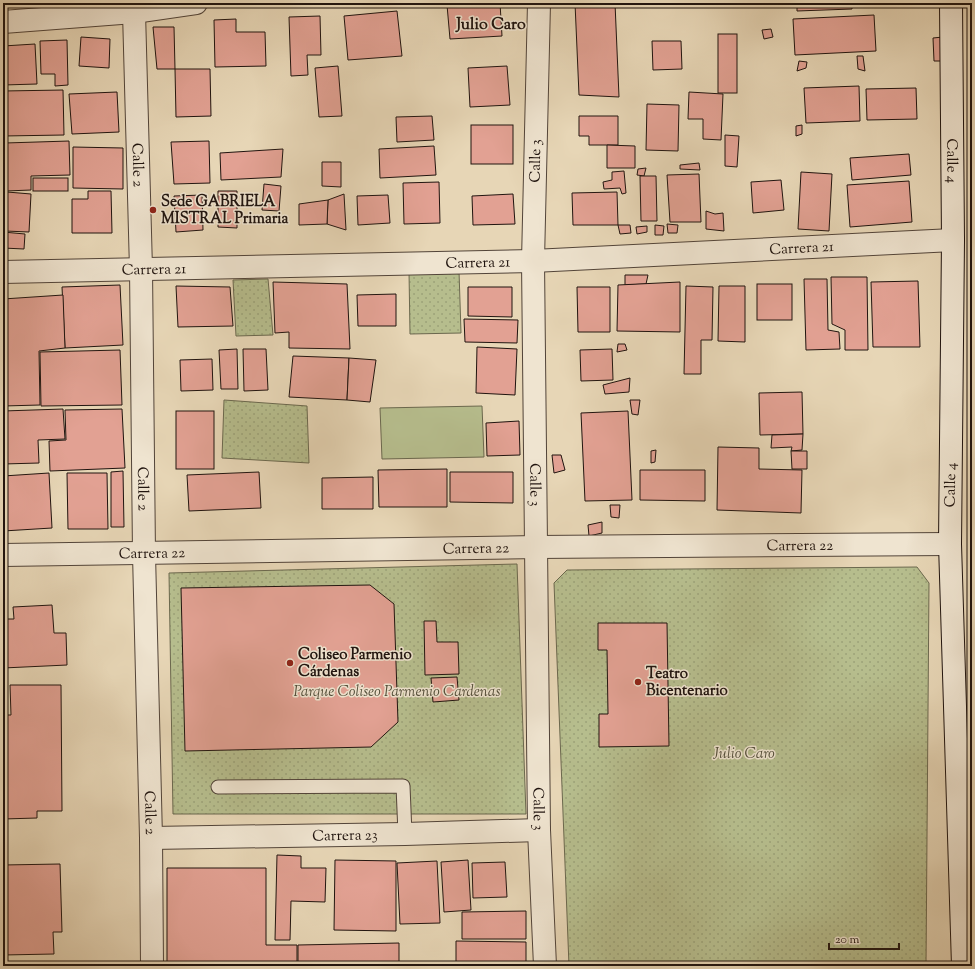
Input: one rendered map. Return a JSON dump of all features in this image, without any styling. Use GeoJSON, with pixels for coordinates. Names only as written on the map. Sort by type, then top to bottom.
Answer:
{"type":"FeatureCollection","features":[{"type":"Feature","properties":{"kind":"street"},"geometry":{"type":"LineString","coordinates":[[3,22],[134,12],[196,3]]}},
{"type":"Feature","properties":{"kind":"street","name":"Calle 3"},"geometry":{"type":"LineString","coordinates":[[539,3],[533,261],[539,830],[545,966]]}},
{"type":"Feature","properties":{"kind":"street","name":"Calle 4"},"geometry":{"type":"LineString","coordinates":[[951,3],[952,240],[950,544],[963,966]]}},
{"type":"Feature","properties":{"kind":"street","name":"Calle 2"},"geometry":{"type":"LineString","coordinates":[[134,12],[141,269],[144,554],[151,838],[152,966]]}},
{"type":"Feature","properties":{"kind":"street","name":"Carrera 21"},"geometry":{"type":"LineString","coordinates":[[3,272],[533,261],[952,240]]}},
{"type":"Feature","properties":{"kind":"street","name":"Carrera 22"},"geometry":{"type":"LineString","coordinates":[[3,555],[537,547],[950,544]]}},
{"type":"Feature","properties":{"kind":"street","name":"Carrera 23"},"geometry":{"type":"LineString","coordinates":[[151,838],[405,834],[539,830]]}},
{"type":"Feature","properties":{"kind":"lane"},"geometry":{"type":"LineString","coordinates":[[218,787],[403,786],[405,834]]}},
{"type":"Feature","properties":{"kind":"green space"},"geometry":{"type":"Polygon","coordinates":[[[459,271],[461,333],[410,334],[409,272],[459,271]]]}},
{"type":"Feature","properties":{"kind":"green space"},"geometry":{"type":"Polygon","coordinates":[[[268,279],[273,335],[236,336],[233,280],[268,279]]]}},
{"type":"Feature","properties":{"kind":"green space"},"geometry":{"type":"Polygon","coordinates":[[[224,400],[307,406],[309,463],[222,458],[224,400]]]}},
{"type":"Feature","properties":{"kind":"green space"},"geometry":{"type":"Polygon","coordinates":[[[482,406],[484,457],[382,459],[380,408],[482,406]]]}},
{"type":"Feature","properties":{"kind":"green space","name":"Parque Coliseo Parmenio Cardenas"},"geometry":{"type":"Polygon","coordinates":[[[517,564],[526,814],[173,814],[169,573],[517,564]]]}},
{"type":"Feature","properties":{"kind":"green space","name":"Julio Caro"},"geometry":{"type":"Polygon","coordinates":[[[917,567],[929,583],[926,966],[569,966],[554,583],[567,570],[917,567]]]}},
{"type":"Feature","properties":{"kind":"building"},"geometry":{"type":"Polygon","coordinates":[[[500,3],[502,36],[450,39],[447,5],[500,3]]]}},
{"type":"Feature","properties":{"kind":"building"},"geometry":{"type":"Polygon","coordinates":[[[575,3],[615,3],[619,97],[579,95],[575,3]]]}},
{"type":"Feature","properties":{"kind":"building"},"geometry":{"type":"Polygon","coordinates":[[[797,3],[852,3],[852,9],[797,11],[797,3]]]}},
{"type":"Feature","properties":{"kind":"building"},"geometry":{"type":"Polygon","coordinates":[[[397,11],[402,56],[348,60],[344,16],[397,11]]]}},
{"type":"Feature","properties":{"kind":"building"},"geometry":{"type":"Polygon","coordinates":[[[874,15],[876,51],[795,55],[793,19],[874,15]]]}},
{"type":"Feature","properties":{"kind":"building"},"geometry":{"type":"Polygon","coordinates":[[[320,16],[321,55],[307,55],[308,75],[291,76],[289,17],[320,16]]]}},
{"type":"Feature","properties":{"kind":"building"},"geometry":{"type":"Polygon","coordinates":[[[236,19],[236,32],[265,32],[266,66],[215,67],[214,20],[236,19]]]}},
{"type":"Feature","properties":{"kind":"building"},"geometry":{"type":"Polygon","coordinates":[[[153,27],[174,27],[175,69],[157,69],[153,27]]]}},
{"type":"Feature","properties":{"kind":"building"},"geometry":{"type":"Polygon","coordinates":[[[771,29],[773,37],[764,39],[762,30],[771,29]]]}},
{"type":"Feature","properties":{"kind":"building"},"geometry":{"type":"Polygon","coordinates":[[[718,34],[737,34],[737,93],[718,93],[718,34]]]}},
{"type":"Feature","properties":{"kind":"building"},"geometry":{"type":"Polygon","coordinates":[[[81,37],[110,39],[109,68],[79,66],[81,37]]]}},
{"type":"Feature","properties":{"kind":"building"},"geometry":{"type":"Polygon","coordinates":[[[943,37],[945,61],[934,61],[933,38],[943,37]]]}},
{"type":"Feature","properties":{"kind":"building"},"geometry":{"type":"Polygon","coordinates":[[[67,40],[68,85],[55,86],[55,74],[41,74],[40,41],[67,40]]]}},
{"type":"Feature","properties":{"kind":"building"},"geometry":{"type":"Polygon","coordinates":[[[652,41],[681,41],[682,69],[653,70],[652,41]]]}},
{"type":"Feature","properties":{"kind":"building"},"geometry":{"type":"Polygon","coordinates":[[[35,44],[37,84],[3,85],[3,46],[35,44]]]}},
{"type":"Feature","properties":{"kind":"building"},"geometry":{"type":"Polygon","coordinates":[[[857,56],[863,56],[865,71],[858,69],[857,56]]]}},
{"type":"Feature","properties":{"kind":"building"},"geometry":{"type":"Polygon","coordinates":[[[799,61],[807,62],[806,68],[797,71],[799,61]]]}},
{"type":"Feature","properties":{"kind":"building"},"geometry":{"type":"Polygon","coordinates":[[[338,66],[342,116],[319,117],[315,68],[338,66]]]}},
{"type":"Feature","properties":{"kind":"building"},"geometry":{"type":"Polygon","coordinates":[[[507,66],[510,105],[470,107],[468,68],[507,66]]]}},
{"type":"Feature","properties":{"kind":"building"},"geometry":{"type":"Polygon","coordinates":[[[175,69],[210,69],[211,116],[176,117],[175,69]]]}},
{"type":"Feature","properties":{"kind":"building"},"geometry":{"type":"Polygon","coordinates":[[[859,86],[860,121],[806,123],[804,88],[859,86]]]}},
{"type":"Feature","properties":{"kind":"building"},"geometry":{"type":"Polygon","coordinates":[[[916,88],[917,119],[867,120],[866,89],[916,88]]]}},
{"type":"Feature","properties":{"kind":"building"},"geometry":{"type":"Polygon","coordinates":[[[63,90],[64,135],[3,136],[3,91],[63,90]]]}},
{"type":"Feature","properties":{"kind":"building"},"geometry":{"type":"Polygon","coordinates":[[[117,92],[119,132],[72,134],[69,94],[117,92]]]}},
{"type":"Feature","properties":{"kind":"building"},"geometry":{"type":"Polygon","coordinates":[[[689,92],[723,94],[721,140],[703,139],[703,119],[688,119],[689,92]]]}},
{"type":"Feature","properties":{"kind":"building"},"geometry":{"type":"Polygon","coordinates":[[[647,104],[679,105],[678,151],[646,150],[647,104]]]}},
{"type":"Feature","properties":{"kind":"building"},"geometry":{"type":"Polygon","coordinates":[[[432,116],[434,140],[397,142],[396,117],[432,116]]]}},
{"type":"Feature","properties":{"kind":"building"},"geometry":{"type":"Polygon","coordinates":[[[579,116],[618,116],[618,145],[589,145],[589,136],[579,136],[579,116]]]}},
{"type":"Feature","properties":{"kind":"building"},"geometry":{"type":"Polygon","coordinates":[[[471,125],[513,125],[513,164],[471,164],[471,125]]]}},
{"type":"Feature","properties":{"kind":"building"},"geometry":{"type":"Polygon","coordinates":[[[802,125],[802,134],[796,136],[796,126],[802,125]]]}},
{"type":"Feature","properties":{"kind":"building"},"geometry":{"type":"Polygon","coordinates":[[[725,135],[739,136],[737,167],[725,166],[725,135]]]}},
{"type":"Feature","properties":{"kind":"building"},"geometry":{"type":"Polygon","coordinates":[[[69,141],[70,175],[31,176],[31,190],[6,191],[5,143],[69,141]]]}},
{"type":"Feature","properties":{"kind":"building"},"geometry":{"type":"Polygon","coordinates":[[[209,141],[210,183],[174,184],[171,142],[209,141]]]}},
{"type":"Feature","properties":{"kind":"building"},"geometry":{"type":"Polygon","coordinates":[[[607,145],[635,146],[635,168],[607,168],[607,145]]]}},
{"type":"Feature","properties":{"kind":"building"},"geometry":{"type":"Polygon","coordinates":[[[434,146],[436,175],[380,178],[379,149],[434,146]]]}},
{"type":"Feature","properties":{"kind":"building"},"geometry":{"type":"Polygon","coordinates":[[[73,147],[123,148],[123,189],[73,188],[73,147]]]}},
{"type":"Feature","properties":{"kind":"building"},"geometry":{"type":"Polygon","coordinates":[[[283,149],[281,177],[221,180],[220,153],[283,149]]]}},
{"type":"Feature","properties":{"kind":"building"},"geometry":{"type":"Polygon","coordinates":[[[909,154],[911,175],[852,180],[850,158],[909,154]]]}},
{"type":"Feature","properties":{"kind":"building"},"geometry":{"type":"Polygon","coordinates":[[[322,162],[341,162],[341,187],[322,186],[322,162]]]}},
{"type":"Feature","properties":{"kind":"building"},"geometry":{"type":"Polygon","coordinates":[[[699,163],[700,170],[680,169],[680,165],[699,163]]]}},
{"type":"Feature","properties":{"kind":"building"},"geometry":{"type":"Polygon","coordinates":[[[646,168],[644,176],[637,175],[638,169],[646,168]]]}},
{"type":"Feature","properties":{"kind":"building"},"geometry":{"type":"Polygon","coordinates":[[[624,171],[626,193],[622,194],[620,188],[604,189],[603,182],[612,180],[612,172],[624,171]]]}},
{"type":"Feature","properties":{"kind":"building"},"geometry":{"type":"Polygon","coordinates":[[[801,172],[832,174],[829,231],[798,229],[801,172]]]}},
{"type":"Feature","properties":{"kind":"building"},"geometry":{"type":"Polygon","coordinates":[[[699,174],[701,222],[670,222],[667,175],[699,174]]]}},
{"type":"Feature","properties":{"kind":"building"},"geometry":{"type":"Polygon","coordinates":[[[640,176],[656,176],[657,221],[641,221],[640,176]]]}},
{"type":"Feature","properties":{"kind":"building"},"geometry":{"type":"Polygon","coordinates":[[[33,178],[68,178],[68,191],[33,191],[33,178]]]}},
{"type":"Feature","properties":{"kind":"building"},"geometry":{"type":"Polygon","coordinates":[[[781,180],[784,210],[753,213],[751,182],[781,180]]]}},
{"type":"Feature","properties":{"kind":"building"},"geometry":{"type":"Polygon","coordinates":[[[909,181],[912,222],[850,227],[847,185],[909,181]]]}},
{"type":"Feature","properties":{"kind":"building"},"geometry":{"type":"Polygon","coordinates":[[[439,182],[440,223],[404,224],[403,183],[439,182]]]}},
{"type":"Feature","properties":{"kind":"building"},"geometry":{"type":"Polygon","coordinates":[[[264,184],[281,186],[279,211],[262,210],[264,184]]]}},
{"type":"Feature","properties":{"kind":"building"},"geometry":{"type":"Polygon","coordinates":[[[88,191],[111,191],[112,233],[72,233],[72,199],[88,199],[88,191]]]}},
{"type":"Feature","properties":{"kind":"building"},"geometry":{"type":"Polygon","coordinates":[[[218,191],[237,191],[237,228],[218,227],[218,191]]]}},
{"type":"Feature","properties":{"kind":"building"},"geometry":{"type":"Polygon","coordinates":[[[7,192],[31,194],[29,232],[5,231],[7,192]]]}},
{"type":"Feature","properties":{"kind":"building"},"geometry":{"type":"Polygon","coordinates":[[[617,192],[618,225],[573,225],[572,193],[617,192]]]}},
{"type":"Feature","properties":{"kind":"building"},"geometry":{"type":"Polygon","coordinates":[[[344,194],[346,230],[327,224],[328,200],[344,194]]]}},
{"type":"Feature","properties":{"kind":"building"},"geometry":{"type":"Polygon","coordinates":[[[513,194],[515,224],[473,225],[472,196],[513,194]]]}},
{"type":"Feature","properties":{"kind":"building"},"geometry":{"type":"Polygon","coordinates":[[[202,195],[203,230],[176,232],[174,196],[202,195]]]}},
{"type":"Feature","properties":{"kind":"building"},"geometry":{"type":"Polygon","coordinates":[[[388,195],[390,223],[358,225],[357,196],[388,195]]]}},
{"type":"Feature","properties":{"kind":"building"},"geometry":{"type":"Polygon","coordinates":[[[328,200],[327,224],[299,225],[299,204],[328,200]]]}},
{"type":"Feature","properties":{"kind":"building"},"geometry":{"type":"Polygon","coordinates":[[[706,211],[715,214],[723,213],[724,231],[706,229],[706,211]]]}},
{"type":"Feature","properties":{"kind":"building"},"geometry":{"type":"Polygon","coordinates":[[[667,224],[678,225],[677,233],[668,233],[667,224]]]}},
{"type":"Feature","properties":{"kind":"building"},"geometry":{"type":"Polygon","coordinates":[[[618,225],[630,225],[631,233],[620,234],[618,225]]]}},
{"type":"Feature","properties":{"kind":"building"},"geometry":{"type":"Polygon","coordinates":[[[655,225],[664,226],[663,235],[655,235],[655,225]]]}},
{"type":"Feature","properties":{"kind":"building"},"geometry":{"type":"Polygon","coordinates":[[[647,226],[647,232],[637,234],[636,227],[647,226]]]}},
{"type":"Feature","properties":{"kind":"building"},"geometry":{"type":"Polygon","coordinates":[[[3,232],[25,234],[24,249],[3,248],[3,232]]]}},
{"type":"Feature","properties":{"kind":"building"},"geometry":{"type":"Polygon","coordinates":[[[625,275],[648,275],[646,284],[625,285],[625,275]]]}},
{"type":"Feature","properties":{"kind":"building"},"geometry":{"type":"Polygon","coordinates":[[[831,277],[867,277],[868,350],[845,350],[845,330],[832,324],[831,277]]]}},
{"type":"Feature","properties":{"kind":"building"},"geometry":{"type":"Polygon","coordinates":[[[804,279],[827,279],[828,330],[839,332],[840,349],[806,350],[804,279]]]}},
{"type":"Feature","properties":{"kind":"building"},"geometry":{"type":"Polygon","coordinates":[[[918,281],[920,347],[873,347],[871,282],[918,281]]]}},
{"type":"Feature","properties":{"kind":"building"},"geometry":{"type":"Polygon","coordinates":[[[273,282],[347,284],[350,349],[289,348],[289,332],[275,333],[273,282]]]}},
{"type":"Feature","properties":{"kind":"building"},"geometry":{"type":"Polygon","coordinates":[[[680,282],[680,332],[617,331],[618,285],[680,282]]]}},
{"type":"Feature","properties":{"kind":"building"},"geometry":{"type":"Polygon","coordinates":[[[757,284],[792,284],[792,320],[757,320],[757,284]]]}},
{"type":"Feature","properties":{"kind":"building"},"geometry":{"type":"Polygon","coordinates":[[[120,285],[123,345],[65,348],[62,287],[120,285]]]}},
{"type":"Feature","properties":{"kind":"building"},"geometry":{"type":"Polygon","coordinates":[[[176,286],[230,287],[233,326],[178,327],[176,286]]]}},
{"type":"Feature","properties":{"kind":"building"},"geometry":{"type":"Polygon","coordinates":[[[686,286],[713,287],[712,340],[701,340],[701,374],[684,374],[686,286]]]}},
{"type":"Feature","properties":{"kind":"building"},"geometry":{"type":"Polygon","coordinates":[[[719,286],[745,286],[745,342],[718,341],[719,286]]]}},
{"type":"Feature","properties":{"kind":"building"},"geometry":{"type":"Polygon","coordinates":[[[468,287],[512,287],[512,317],[468,316],[468,287]]]}},
{"type":"Feature","properties":{"kind":"building"},"geometry":{"type":"Polygon","coordinates":[[[577,287],[610,287],[610,332],[578,332],[577,287]]]}},
{"type":"Feature","properties":{"kind":"building"},"geometry":{"type":"Polygon","coordinates":[[[396,294],[396,326],[358,326],[357,295],[396,294]]]}},
{"type":"Feature","properties":{"kind":"building"},"geometry":{"type":"Polygon","coordinates":[[[63,295],[65,348],[39,351],[40,405],[3,406],[3,299],[63,295]]]}},
{"type":"Feature","properties":{"kind":"building"},"geometry":{"type":"Polygon","coordinates":[[[464,319],[518,320],[517,343],[465,342],[464,319]]]}},
{"type":"Feature","properties":{"kind":"building"},"geometry":{"type":"Polygon","coordinates":[[[618,344],[625,344],[627,350],[617,352],[618,344]]]}},
{"type":"Feature","properties":{"kind":"building"},"geometry":{"type":"Polygon","coordinates":[[[477,347],[517,349],[515,395],[476,393],[477,347]]]}},
{"type":"Feature","properties":{"kind":"building"},"geometry":{"type":"Polygon","coordinates":[[[237,349],[238,389],[221,389],[219,350],[237,349]]]}},
{"type":"Feature","properties":{"kind":"building"},"geometry":{"type":"Polygon","coordinates":[[[243,349],[266,349],[268,390],[244,391],[243,349]]]}},
{"type":"Feature","properties":{"kind":"building"},"geometry":{"type":"Polygon","coordinates":[[[612,349],[613,380],[581,381],[580,350],[612,349]]]}},
{"type":"Feature","properties":{"kind":"building"},"geometry":{"type":"Polygon","coordinates":[[[120,350],[122,405],[41,406],[40,352],[120,350]]]}},
{"type":"Feature","properties":{"kind":"building"},"geometry":{"type":"Polygon","coordinates":[[[293,356],[349,358],[347,400],[289,397],[293,356]]]}},
{"type":"Feature","properties":{"kind":"building"},"geometry":{"type":"Polygon","coordinates":[[[349,358],[376,360],[370,402],[347,400],[349,358]]]}},
{"type":"Feature","properties":{"kind":"building"},"geometry":{"type":"Polygon","coordinates":[[[212,359],[213,390],[181,391],[180,360],[212,359]]]}},
{"type":"Feature","properties":{"kind":"building"},"geometry":{"type":"Polygon","coordinates":[[[630,378],[629,392],[605,394],[603,385],[630,378]]]}},
{"type":"Feature","properties":{"kind":"building"},"geometry":{"type":"Polygon","coordinates":[[[802,392],[803,434],[760,435],[759,393],[802,392]]]}},
{"type":"Feature","properties":{"kind":"building"},"geometry":{"type":"Polygon","coordinates":[[[630,400],[640,400],[638,415],[632,414],[630,400]]]}},
{"type":"Feature","properties":{"kind":"building"},"geometry":{"type":"Polygon","coordinates":[[[63,409],[65,439],[38,440],[39,463],[3,464],[3,411],[63,409]]]}},
{"type":"Feature","properties":{"kind":"building"},"geometry":{"type":"Polygon","coordinates":[[[122,409],[125,468],[50,471],[49,441],[66,440],[65,410],[122,409]]]}},
{"type":"Feature","properties":{"kind":"building"},"geometry":{"type":"Polygon","coordinates":[[[176,411],[214,411],[214,469],[176,469],[176,411]]]}},
{"type":"Feature","properties":{"kind":"building"},"geometry":{"type":"Polygon","coordinates":[[[628,411],[632,500],[585,501],[581,413],[628,411]]]}},
{"type":"Feature","properties":{"kind":"building"},"geometry":{"type":"Polygon","coordinates":[[[519,421],[520,455],[487,456],[486,423],[519,421]]]}},
{"type":"Feature","properties":{"kind":"building"},"geometry":{"type":"Polygon","coordinates":[[[803,434],[802,450],[791,451],[792,447],[771,448],[772,435],[803,434]]]}},
{"type":"Feature","properties":{"kind":"building"},"geometry":{"type":"Polygon","coordinates":[[[718,447],[759,448],[759,469],[802,470],[801,513],[717,510],[718,447]]]}},
{"type":"Feature","properties":{"kind":"building"},"geometry":{"type":"Polygon","coordinates":[[[656,450],[655,462],[651,463],[651,451],[656,450]]]}},
{"type":"Feature","properties":{"kind":"building"},"geometry":{"type":"Polygon","coordinates":[[[791,451],[807,451],[807,469],[792,469],[791,451]]]}},
{"type":"Feature","properties":{"kind":"building"},"geometry":{"type":"Polygon","coordinates":[[[552,455],[561,455],[565,470],[554,473],[552,455]]]}},
{"type":"Feature","properties":{"kind":"building"},"geometry":{"type":"Polygon","coordinates":[[[447,469],[447,507],[379,507],[378,470],[447,469]]]}},
{"type":"Feature","properties":{"kind":"building"},"geometry":{"type":"Polygon","coordinates":[[[640,470],[705,470],[705,501],[640,500],[640,470]]]}},
{"type":"Feature","properties":{"kind":"building"},"geometry":{"type":"Polygon","coordinates":[[[123,471],[124,527],[111,527],[111,472],[123,471]]]}},
{"type":"Feature","properties":{"kind":"building"},"geometry":{"type":"Polygon","coordinates":[[[259,472],[261,508],[189,511],[187,475],[259,472]]]}},
{"type":"Feature","properties":{"kind":"building"},"geometry":{"type":"Polygon","coordinates":[[[450,472],[513,472],[513,503],[450,502],[450,472]]]}},
{"type":"Feature","properties":{"kind":"building"},"geometry":{"type":"Polygon","coordinates":[[[49,473],[52,528],[3,531],[3,476],[49,473]]]}},
{"type":"Feature","properties":{"kind":"building"},"geometry":{"type":"Polygon","coordinates":[[[67,473],[107,473],[108,529],[68,529],[67,473]]]}},
{"type":"Feature","properties":{"kind":"building"},"geometry":{"type":"Polygon","coordinates":[[[373,477],[373,509],[322,509],[322,478],[373,477]]]}},
{"type":"Feature","properties":{"kind":"building"},"geometry":{"type":"Polygon","coordinates":[[[610,505],[620,505],[619,518],[611,517],[610,505]]]}},
{"type":"Feature","properties":{"kind":"building"},"geometry":{"type":"Polygon","coordinates":[[[602,522],[602,533],[589,536],[588,525],[602,522]]]}},
{"type":"Feature","properties":{"kind":"building","name":"Coliseo Parmenio Cárdenas"},"geometry":{"type":"Polygon","coordinates":[[[370,585],[394,604],[398,722],[371,747],[185,751],[181,588],[370,585]]]}},
{"type":"Feature","properties":{"kind":"building"},"geometry":{"type":"Polygon","coordinates":[[[52,605],[54,633],[66,633],[67,665],[3,668],[3,619],[14,619],[13,607],[52,605]]]}},
{"type":"Feature","properties":{"kind":"building"},"geometry":{"type":"Polygon","coordinates":[[[424,621],[436,621],[437,642],[458,642],[459,674],[425,675],[424,621]]]}},
{"type":"Feature","properties":{"kind":"building","name":"Teatro Bicentenario"},"geometry":{"type":"Polygon","coordinates":[[[598,623],[667,623],[669,746],[599,747],[599,714],[608,714],[607,650],[598,650],[598,623]]]}},
{"type":"Feature","properties":{"kind":"building"},"geometry":{"type":"Polygon","coordinates":[[[457,677],[459,700],[433,702],[431,678],[457,677]]]}},
{"type":"Feature","properties":{"kind":"building"},"geometry":{"type":"Polygon","coordinates":[[[10,685],[61,685],[62,811],[37,811],[37,818],[3,819],[3,715],[11,715],[10,685]]]}},
{"type":"Feature","properties":{"kind":"building"},"geometry":{"type":"Polygon","coordinates":[[[277,855],[301,856],[301,868],[326,868],[325,902],[291,901],[290,940],[275,940],[277,855]]]}},
{"type":"Feature","properties":{"kind":"building"},"geometry":{"type":"Polygon","coordinates":[[[335,860],[396,861],[396,931],[334,930],[335,860]]]}},
{"type":"Feature","properties":{"kind":"building"},"geometry":{"type":"Polygon","coordinates":[[[468,860],[471,910],[444,912],[441,862],[468,860]]]}},
{"type":"Feature","properties":{"kind":"building"},"geometry":{"type":"Polygon","coordinates":[[[437,861],[440,923],[400,924],[397,863],[437,861]]]}},
{"type":"Feature","properties":{"kind":"building"},"geometry":{"type":"Polygon","coordinates":[[[505,862],[507,897],[473,898],[472,863],[505,862]]]}},
{"type":"Feature","properties":{"kind":"building"},"geometry":{"type":"Polygon","coordinates":[[[60,864],[62,932],[53,932],[54,954],[3,955],[3,865],[60,864]]]}},
{"type":"Feature","properties":{"kind":"building"},"geometry":{"type":"Polygon","coordinates":[[[167,868],[266,868],[266,945],[297,945],[297,966],[167,966],[167,868]]]}},
{"type":"Feature","properties":{"kind":"building"},"geometry":{"type":"Polygon","coordinates":[[[526,911],[526,939],[462,939],[462,912],[526,911]]]}},
{"type":"Feature","properties":{"kind":"building"},"geometry":{"type":"Polygon","coordinates":[[[456,941],[526,942],[526,966],[456,966],[456,941]]]}},
{"type":"Feature","properties":{"kind":"building"},"geometry":{"type":"Polygon","coordinates":[[[399,943],[399,966],[298,966],[298,945],[399,943]]]}},
{"type":"Feature","properties":{"kind":"place","name":"Sede GABRIELA MISTRAL Primaria"},"geometry":{"type":"Point","coordinates":[153,210]}},
{"type":"Feature","properties":{"kind":"place","name":"Coliseo Parmenio Cárdenas"},"geometry":{"type":"Point","coordinates":[290,663]}},
{"type":"Feature","properties":{"kind":"place","name":"Teatro Bicentenario"},"geometry":{"type":"Point","coordinates":[638,682]}},
{"type":"Feature","properties":{"kind":"district","name":"Julio Caro"},"geometry":{"type":"Point","coordinates":[491,23]}}]}
